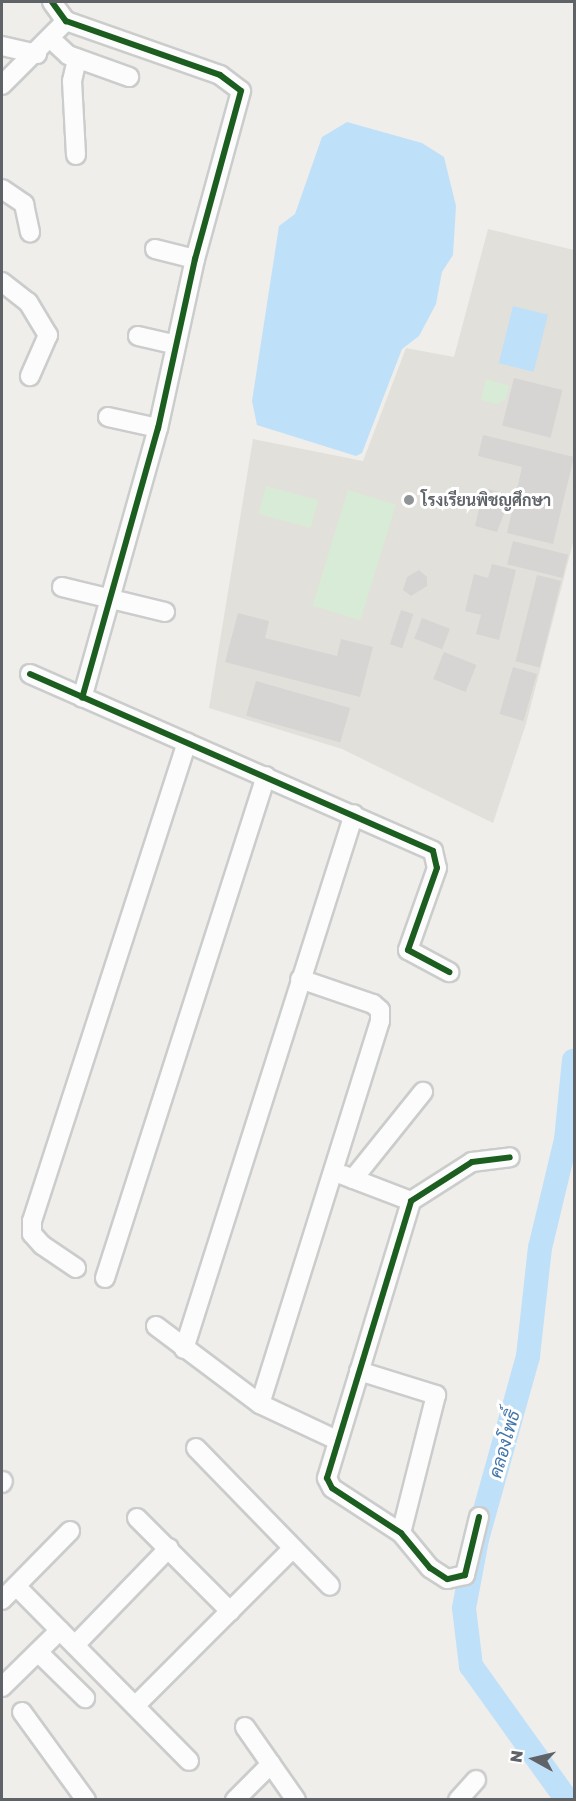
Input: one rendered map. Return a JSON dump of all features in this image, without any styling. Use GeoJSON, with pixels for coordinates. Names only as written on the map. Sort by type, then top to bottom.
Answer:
{"type":"FeatureCollection","features":[{"type":"Feature","properties":{"kind":"street"},"geometry":{"type":"LineString","coordinates":[[52,2],[66,21],[220,75],[241,91],[195,259],[158,428],[113,600],[82,698]]}},
{"type":"Feature","properties":{"kind":"street"},"geometry":{"type":"LineString","coordinates":[[2,84],[52,40],[66,21]]}},
{"type":"Feature","properties":{"kind":"street"},"geometry":{"type":"LineString","coordinates":[[52,40],[76,59],[129,77]]}},
{"type":"Feature","properties":{"kind":"street"},"geometry":{"type":"LineString","coordinates":[[2,46],[37,54]]}},
{"type":"Feature","properties":{"kind":"street"},"geometry":{"type":"LineString","coordinates":[[76,59],[72,81],[76,155]]}},
{"type":"Feature","properties":{"kind":"street"},"geometry":{"type":"LineString","coordinates":[[2,189],[24,204],[30,232]]}},
{"type":"Feature","properties":{"kind":"street"},"geometry":{"type":"LineString","coordinates":[[155,249],[195,259]]}},
{"type":"Feature","properties":{"kind":"street"},"geometry":{"type":"LineString","coordinates":[[2,282],[28,302],[48,335],[30,376]]}},
{"type":"Feature","properties":{"kind":"street"},"geometry":{"type":"LineString","coordinates":[[138,336],[176,345]]}},
{"type":"Feature","properties":{"kind":"street"},"geometry":{"type":"LineString","coordinates":[[108,417],[158,428]]}},
{"type":"Feature","properties":{"kind":"street"},"geometry":{"type":"LineString","coordinates":[[62,587],[165,612]]}},
{"type":"Feature","properties":{"kind":"street"},"geometry":{"type":"LineString","coordinates":[[30,674],[354,814],[437,856],[437,868],[408,950],[449,972]]}},
{"type":"Feature","properties":{"kind":"street"},"geometry":{"type":"LineString","coordinates":[[76,1268],[42,1245],[32,1234],[32,1221],[187,742]]}},
{"type":"Feature","properties":{"kind":"street"},"geometry":{"type":"LineString","coordinates":[[105,1278],[266,776]]}},
{"type":"Feature","properties":{"kind":"street"},"geometry":{"type":"LineString","coordinates":[[184,1349],[354,814]]}},
{"type":"Feature","properties":{"kind":"street"},"geometry":{"type":"LineString","coordinates":[[260,1404],[333,1172],[380,1010],[300,979]]}},
{"type":"Feature","properties":{"kind":"street"},"geometry":{"type":"LineString","coordinates":[[352,1179],[423,1092]]}},
{"type":"Feature","properties":{"kind":"street"},"geometry":{"type":"LineString","coordinates":[[479,1517],[465,1575],[456,1580],[430,1568],[401,1533],[328,1484],[337,1440],[411,1201],[472,1162],[510,1157]]}},
{"type":"Feature","properties":{"kind":"street"},"geometry":{"type":"LineString","coordinates":[[333,1172],[411,1201]]}},
{"type":"Feature","properties":{"kind":"street"},"geometry":{"type":"LineString","coordinates":[[156,1326],[260,1404],[337,1440]]}},
{"type":"Feature","properties":{"kind":"street"},"geometry":{"type":"LineString","coordinates":[[359,1371],[436,1395],[401,1533]]}},
{"type":"Feature","properties":{"kind":"street"},"geometry":{"type":"LineString","coordinates":[[196,1448],[330,1586]]}},
{"type":"Feature","properties":{"kind":"street"},"geometry":{"type":"LineString","coordinates":[[137,1518],[230,1611]]}},
{"type":"Feature","properties":{"kind":"street"},"geometry":{"type":"LineString","coordinates":[[2,1600],[70,1531]]}},
{"type":"Feature","properties":{"kind":"street"},"geometry":{"type":"LineString","coordinates":[[75,1645],[169,1548]]}},
{"type":"Feature","properties":{"kind":"street"},"geometry":{"type":"LineString","coordinates":[[135,1706],[292,1549]]}},
{"type":"Feature","properties":{"kind":"street"},"geometry":{"type":"LineString","coordinates":[[16,1586],[189,1761]]}},
{"type":"Feature","properties":{"kind":"street"},"geometry":{"type":"LineString","coordinates":[[2,1687],[60,1630]]}},
{"type":"Feature","properties":{"kind":"street"},"geometry":{"type":"LineString","coordinates":[[38,1652],[85,1698]]}},
{"type":"Feature","properties":{"kind":"street"},"geometry":{"type":"LineString","coordinates":[[22,1712],[86,1800]]}},
{"type":"Feature","properties":{"kind":"street"},"geometry":{"type":"LineString","coordinates":[[245,1727],[296,1800]]}},
{"type":"Feature","properties":{"kind":"street"},"geometry":{"type":"LineString","coordinates":[[235,1800],[271,1764]]}},
{"type":"Feature","properties":{"kind":"street"},"geometry":{"type":"LineString","coordinates":[[458,1800],[476,1780]]}},
{"type":"Feature","properties":{"kind":"shaded area","name":"โรงเรียนพิชญศึกษา"},"geometry":{"type":"Polygon","coordinates":[[[488,229],[574,250],[574,539],[526,724],[493,823],[342,749],[209,708],[253,439],[363,461],[406,348],[454,357],[488,229]]]}},
{"type":"Feature","properties":{"kind":"green space"},"geometry":{"type":"Polygon","coordinates":[[[486,379],[509,386],[506,399],[497,404],[481,400],[486,379]]]}},
{"type":"Feature","properties":{"kind":"green space"},"geometry":{"type":"Polygon","coordinates":[[[266,486],[318,500],[311,528],[258,514],[266,486]]]}},
{"type":"Feature","properties":{"kind":"green space"},"geometry":{"type":"Polygon","coordinates":[[[348,490],[396,505],[360,620],[313,606],[348,490]]]}},
{"type":"Feature","properties":{"kind":"water"},"geometry":{"type":"Polygon","coordinates":[[[347,122],[422,143],[444,157],[456,206],[453,255],[442,272],[436,304],[419,336],[402,349],[362,453],[356,456],[257,425],[252,401],[279,226],[295,214],[322,137],[347,122]]]}},
{"type":"Feature","properties":{"kind":"water"},"geometry":{"type":"Polygon","coordinates":[[[513,306],[548,315],[534,372],[499,363],[513,306]]]}},
{"type":"Feature","properties":{"kind":"building"},"geometry":{"type":"Polygon","coordinates":[[[514,378],[563,390],[551,438],[502,426],[514,378]]]}},
{"type":"Feature","properties":{"kind":"building"},"geometry":{"type":"Polygon","coordinates":[[[483,435],[574,457],[553,544],[507,533],[522,467],[478,456],[483,435]]]}},
{"type":"Feature","properties":{"kind":"building"},"geometry":{"type":"Polygon","coordinates":[[[484,488],[511,495],[497,532],[475,526],[484,488]]]}},
{"type":"Feature","properties":{"kind":"building"},"geometry":{"type":"Polygon","coordinates":[[[513,541],[568,555],[563,578],[507,564],[513,541]]]}},
{"type":"Feature","properties":{"kind":"building"},"geometry":{"type":"Polygon","coordinates":[[[492,564],[516,570],[499,640],[476,634],[481,615],[465,611],[474,574],[488,578],[492,564]]]}},
{"type":"Feature","properties":{"kind":"building"},"geometry":{"type":"Polygon","coordinates":[[[419,570],[427,577],[427,586],[411,596],[403,590],[407,577],[419,570]]]}},
{"type":"Feature","properties":{"kind":"building"},"geometry":{"type":"Polygon","coordinates":[[[537,575],[561,581],[540,667],[515,661],[537,575]]]}},
{"type":"Feature","properties":{"kind":"building"},"geometry":{"type":"Polygon","coordinates":[[[401,610],[413,614],[402,648],[390,644],[401,610]]]}},
{"type":"Feature","properties":{"kind":"building"},"geometry":{"type":"Polygon","coordinates":[[[238,613],[269,621],[265,638],[337,656],[341,639],[373,647],[360,697],[225,662],[238,613]]]}},
{"type":"Feature","properties":{"kind":"building"},"geometry":{"type":"Polygon","coordinates":[[[422,618],[450,629],[442,649],[414,639],[422,618]]]}},
{"type":"Feature","properties":{"kind":"building"},"geometry":{"type":"Polygon","coordinates":[[[444,652],[476,665],[466,692],[433,679],[444,652]]]}},
{"type":"Feature","properties":{"kind":"building"},"geometry":{"type":"Polygon","coordinates":[[[513,667],[537,674],[524,721],[499,714],[513,667]]]}},
{"type":"Feature","properties":{"kind":"building"},"geometry":{"type":"Polygon","coordinates":[[[256,681],[350,708],[340,743],[246,716],[256,681]]]}},
{"type":"Feature","properties":{"kind":"waterway","name":"คลองโพธิ์"},"geometry":{"type":"LineString","coordinates":[[567,1800],[471,1666],[464,1608],[477,1539],[528,1356],[540,1248],[566,1140],[574,1060]]}},
{"type":"Feature","properties":{"kind":"cycle path"},"geometry":{"type":"LineString","coordinates":[[52,2],[66,21],[220,75],[241,91],[195,259],[158,428],[82,698]]}},
{"type":"Feature","properties":{"kind":"cycle path"},"geometry":{"type":"LineString","coordinates":[[30,674],[433,851],[437,868],[408,950],[449,972]]}},
{"type":"Feature","properties":{"kind":"cycle path"},"geometry":{"type":"LineString","coordinates":[[479,1517],[465,1575],[447,1579],[430,1568],[401,1533],[332,1488],[327,1478],[411,1201],[472,1162],[510,1157]]}},
{"type":"Feature","properties":{"kind":"place","name":"โรงเรียนพิชญศึกษา"},"geometry":{"type":"Point","coordinates":[409,500]}}]}
